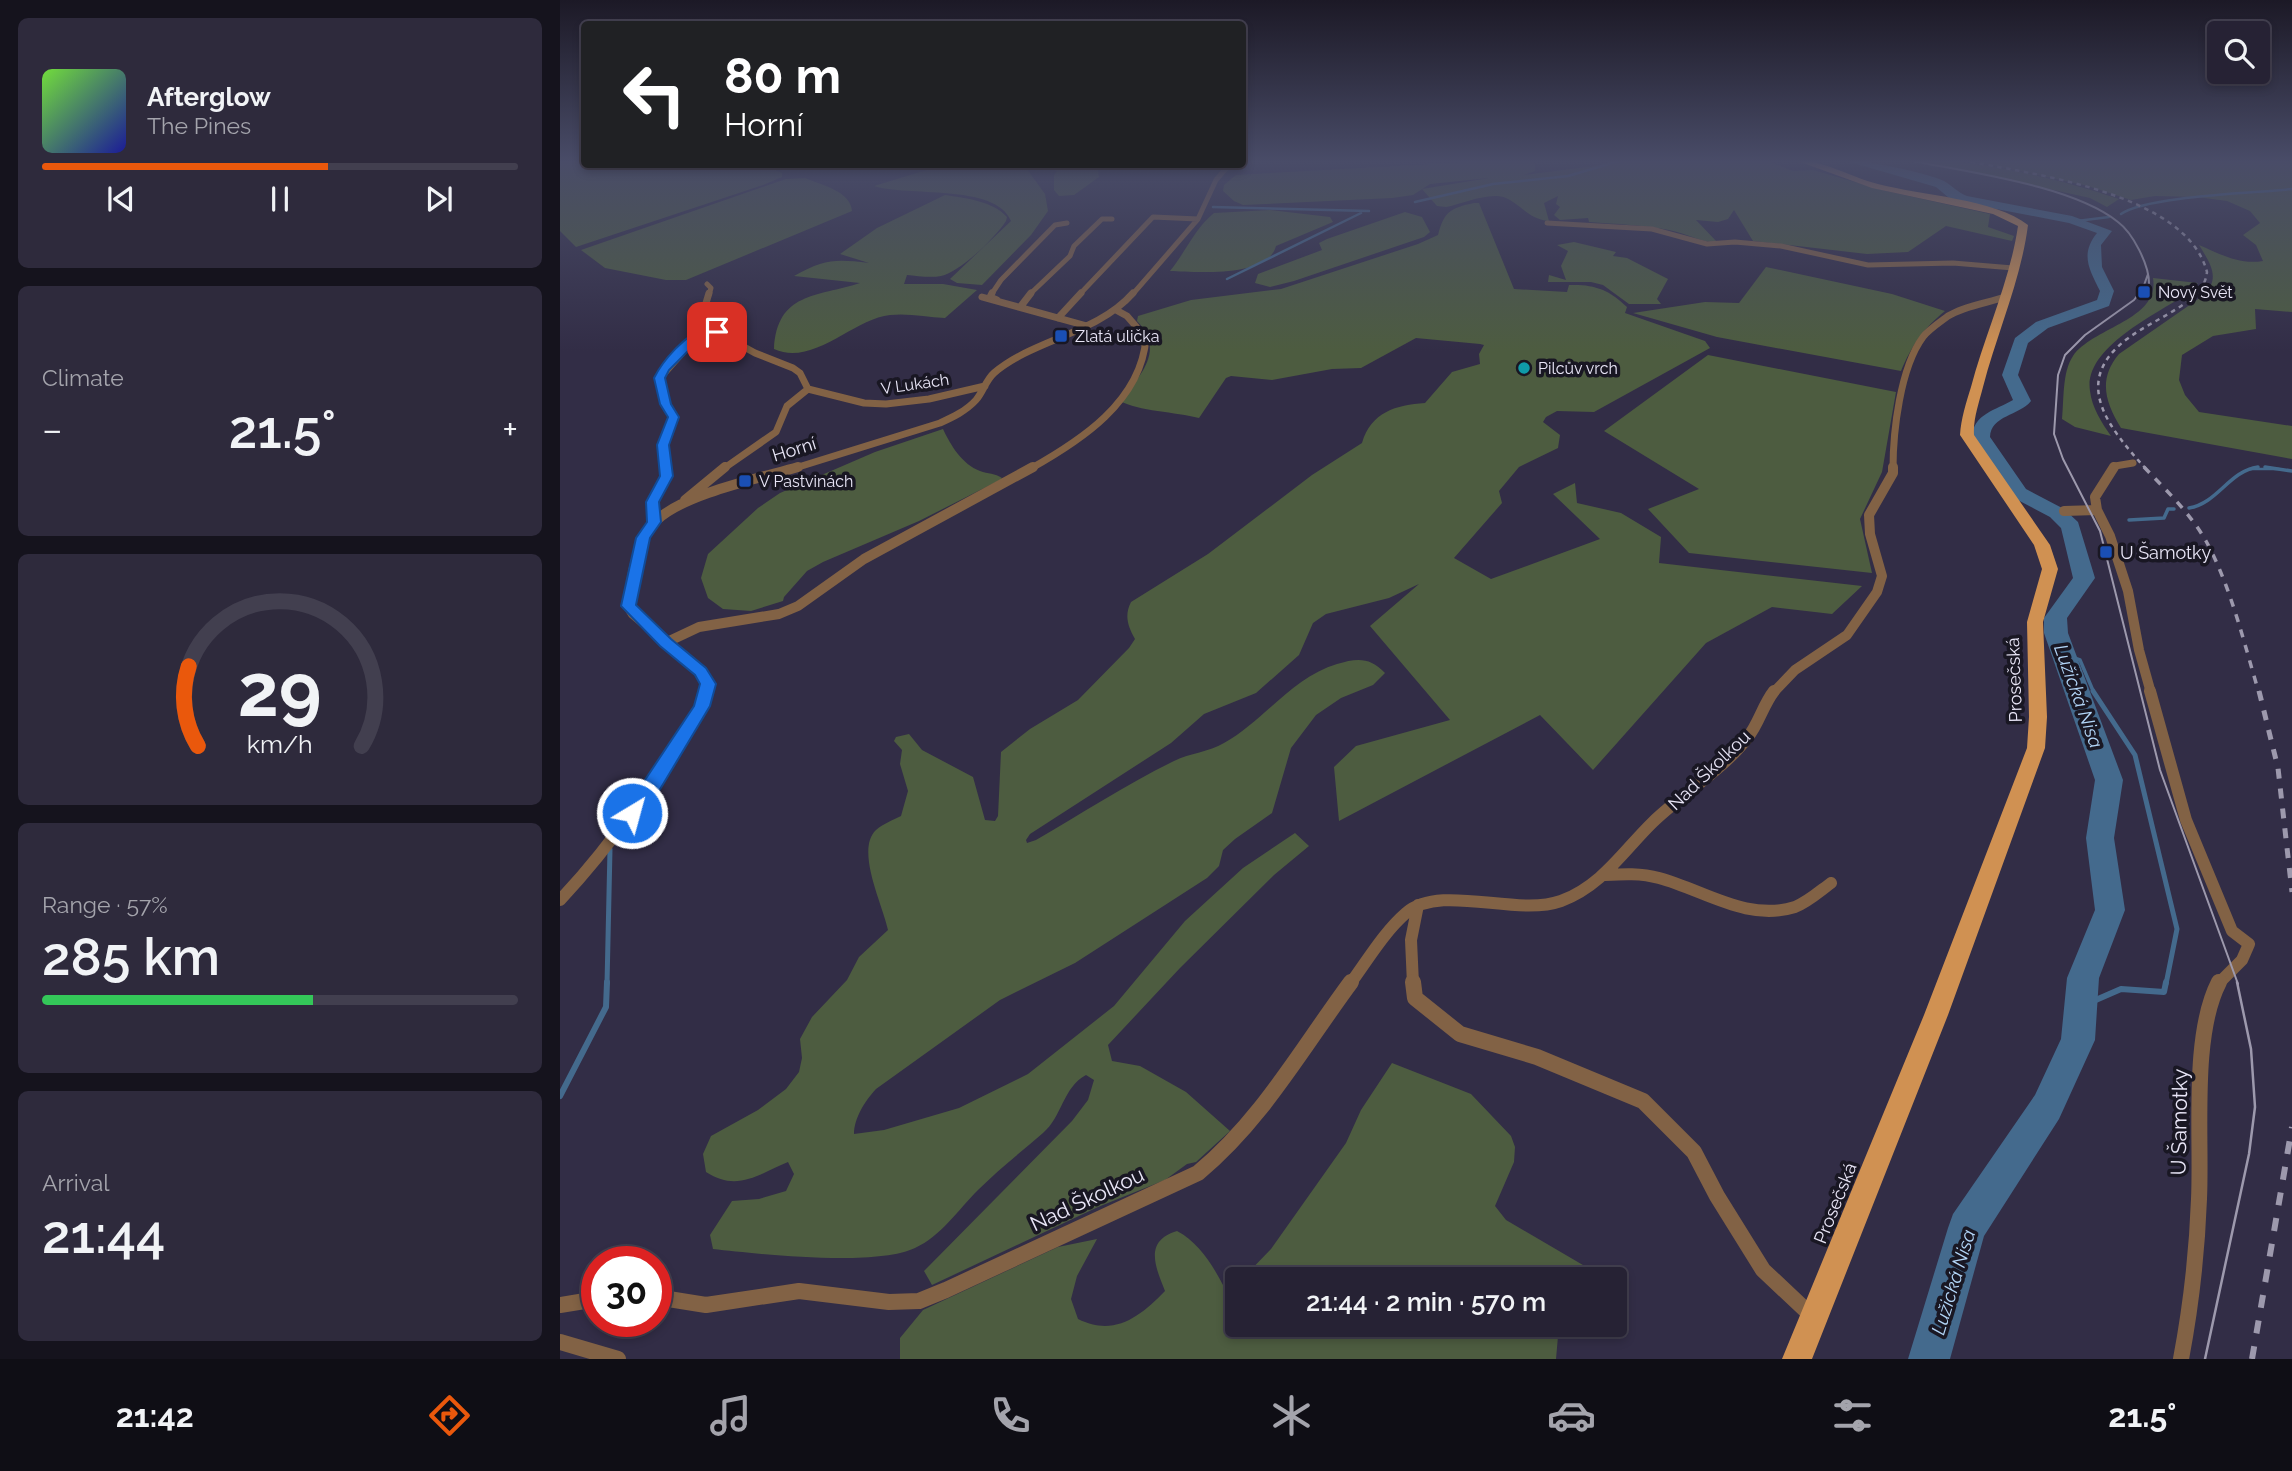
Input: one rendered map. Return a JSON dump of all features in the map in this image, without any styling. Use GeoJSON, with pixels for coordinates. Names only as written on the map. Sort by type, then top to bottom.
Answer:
{"type":"FeatureCollection","features":[{"type":"Feature","properties":{"kind":"main road","name":"Prosečská"},"geometry":{"type":"LineString","coordinates":[[1797,1359],[1936,1015],[2036,748],[2040,711],[2035,620],[2052,575],[2052,568],[2042,545],[1967,435],[1972,407],[2024,227],[2020,223]]}},
{"type":"Feature","properties":{"kind":"street"},"geometry":{"type":"LineString","coordinates":[[997,300],[990,297],[995,286],[1057,223]]}},
{"type":"Feature","properties":{"kind":"street"},"geometry":{"type":"LineString","coordinates":[[1021,306],[1097,223]]}},
{"type":"Feature","properties":{"kind":"street"},"geometry":{"type":"LineString","coordinates":[[1058,318],[1147,223]]}},
{"type":"Feature","properties":{"kind":"street","name":"Horní"},"geometry":{"type":"LineString","coordinates":[[654,522],[680,505],[940,423],[963,412],[976,400],[993,374],[1034,350],[1116,310],[1130,298],[1194,223]]}},
{"type":"Feature","properties":{"kind":"street"},"geometry":{"type":"LineString","coordinates":[[1554,223],[1652,229],[1707,244],[1752,243],[1781,246],[1868,265],[1954,263],[2013,268]]}},
{"type":"Feature","properties":{"kind":"street"},"geometry":{"type":"LineString","coordinates":[[560,900],[598,857],[649,791],[702,706],[708,684],[705,678],[628,606],[643,538],[654,522],[653,502],[666,476],[663,445],[674,417],[666,404],[660,378],[677,355],[705,331],[712,316],[712,309],[706,303],[711,288],[707,284]]}},
{"type":"Feature","properties":{"kind":"street"},"geometry":{"type":"LineString","coordinates":[[982,297],[1087,326]]}},
{"type":"Feature","properties":{"kind":"street","name":"Nad Školkou"},"geometry":{"type":"LineString","coordinates":[[672,1300],[706,1305],[799,1291],[889,1302],[919,1301],[1198,1173],[1221,1154],[1267,1103],[1309,1038],[1395,924],[1418,905],[1462,901],[1513,907],[1534,906],[1561,901],[1605,875],[1653,822],[1710,774],[1748,737],[1772,694],[1795,670],[1847,635],[1877,592],[1882,576],[1870,534],[1869,515],[1893,473],[1892,434],[1901,403],[1903,381],[1928,330],[1950,315],[2005,297]]}},
{"type":"Feature","properties":{"kind":"street"},"geometry":{"type":"LineString","coordinates":[[665,643],[699,627],[779,614],[798,606],[863,559],[1073,445],[1088,433],[1141,369],[1146,338],[1127,316],[1116,310]]}},
{"type":"Feature","properties":{"kind":"street"},"geometry":{"type":"LineString","coordinates":[[680,505],[741,454],[776,432],[787,406],[808,389],[800,373],[793,368],[755,353],[717,332],[705,331]]}},
{"type":"Feature","properties":{"kind":"street","name":"V Lukách"},"geometry":{"type":"LineString","coordinates":[[808,389],[824,390],[868,404],[892,404],[985,386]]}},
{"type":"Feature","properties":{"kind":"street"},"geometry":{"type":"LineString","coordinates":[[2064,511],[2097,510],[2095,497],[2115,466],[2133,463]]}},
{"type":"Feature","properties":{"kind":"street","name":"U Šamotky"},"geometry":{"type":"LineString","coordinates":[[2097,510],[2110,536],[2129,592],[2138,650],[2186,820],[2232,931],[2249,944],[2248,953],[2235,970],[2221,979],[2202,1042],[2192,1309],[2181,1359]]}},
{"type":"Feature","properties":{"kind":"street","name":"Nad Školkou"},"geometry":{"type":"LineString","coordinates":[[1605,875],[1640,874],[1661,878],[1706,897],[1758,912],[1797,906],[1830,883]]}},
{"type":"Feature","properties":{"kind":"street"},"geometry":{"type":"LineString","coordinates":[[1418,905],[1411,927],[1408,957],[1415,998],[1460,1034],[1537,1057],[1643,1101],[1694,1152],[1717,1196],[1763,1270],[1813,1317]]}},
{"type":"Feature","properties":{"kind":"street"},"geometry":{"type":"LineString","coordinates":[[560,1305],[581,1302]]}},
{"type":"Feature","properties":{"kind":"street"},"geometry":{"type":"LineString","coordinates":[[560,1342],[618,1359]]}},
{"type":"Feature","properties":{"kind":"green space"},"geometry":{"type":"Polygon","coordinates":[[[560,223],[647,223],[576,247],[560,231],[560,223]]]}},
{"type":"Feature","properties":{"kind":"green space"},"geometry":{"type":"Polygon","coordinates":[[[658,223],[822,223],[686,280],[666,280],[605,268],[581,250],[658,223]]]}},
{"type":"Feature","properties":{"kind":"green space"},"geometry":{"type":"Polygon","coordinates":[[[886,223],[1004,223],[986,245],[949,273],[937,277],[907,275],[904,284],[943,284],[977,290],[945,318],[890,315],[876,318],[803,352],[789,353],[774,349],[777,330],[791,307],[815,295],[860,283],[794,276],[830,262],[869,263],[840,254],[886,223]]]}},
{"type":"Feature","properties":{"kind":"green space"},"geometry":{"type":"Polygon","coordinates":[[[1008,223],[1039,223],[982,285],[957,283],[950,279],[1008,223]]]}},
{"type":"Feature","properties":{"kind":"green space"},"geometry":{"type":"Polygon","coordinates":[[[1204,223],[1330,223],[1276,246],[1270,256],[1260,264],[1229,271],[1170,271],[1204,223]]]}},
{"type":"Feature","properties":{"kind":"green space"},"geometry":{"type":"Polygon","coordinates":[[[1372,223],[1425,223],[1430,232],[1424,237],[1294,281],[1270,287],[1255,283],[1258,274],[1322,250],[1319,243],[1372,223]]]}},
{"type":"Feature","properties":{"kind":"green space"},"geometry":{"type":"Polygon","coordinates":[[[1442,223],[1487,223],[1514,289],[1567,292],[1569,285],[1578,285],[1600,289],[1627,307],[1625,313],[1705,341],[1710,348],[1594,412],[1557,411],[1546,417],[1543,422],[1560,435],[1558,448],[1519,467],[1499,491],[1502,503],[1454,558],[1491,579],[1600,539],[1553,494],[1575,483],[1577,503],[1621,513],[1661,537],[1659,563],[1862,586],[1832,614],[1772,607],[1706,643],[1593,770],[1540,715],[1339,821],[1334,767],[1356,746],[1450,720],[1370,626],[1419,584],[1389,598],[1326,614],[1313,623],[1299,655],[1256,693],[1204,714],[1171,743],[1030,834],[1026,840],[1027,843],[1036,840],[1174,761],[1224,743],[1292,689],[1321,670],[1357,660],[1374,664],[1385,673],[1373,685],[1341,698],[1316,715],[1291,748],[1272,813],[1223,850],[1219,866],[1207,878],[1075,963],[1000,1000],[876,1089],[861,1110],[854,1134],[884,1130],[959,1108],[1028,1074],[1114,1006],[1185,921],[1243,868],[1295,833],[1309,846],[1274,875],[1180,968],[1108,1045],[1112,1061],[1140,1066],[1186,1092],[1230,1131],[1196,1162],[1187,1164],[1165,1180],[1098,1207],[932,1285],[924,1271],[1072,1121],[1088,1100],[1094,1080],[1086,1075],[1072,1087],[1043,1133],[986,1183],[941,1230],[915,1248],[897,1254],[846,1258],[713,1249],[710,1235],[732,1201],[759,1199],[786,1191],[794,1174],[788,1162],[747,1179],[728,1181],[717,1178],[706,1172],[703,1154],[711,1136],[758,1110],[786,1089],[799,1072],[802,1058],[800,1039],[812,1017],[847,980],[859,957],[888,930],[872,878],[868,851],[870,839],[876,830],[901,816],[908,791],[900,764],[902,750],[894,741],[896,737],[909,734],[922,750],[973,777],[985,820],[995,821],[998,816],[1001,752],[1030,729],[1078,700],[1129,648],[1135,639],[1128,621],[1131,602],[1208,554],[1312,475],[1362,443],[1366,432],[1378,417],[1395,408],[1425,403],[1452,372],[1480,364],[1479,354],[1484,345],[1416,338],[1361,368],[1332,369],[1272,380],[1231,376],[1226,378],[1199,418],[1137,407],[1120,401],[1142,372],[1150,352],[1145,332],[1137,321],[1138,316],[1191,300],[1281,289],[1438,235],[1442,223]]]}},
{"type":"Feature","properties":{"kind":"green space"},"geometry":{"type":"Polygon","coordinates":[[[1608,223],[1699,223],[1718,243],[1675,231],[1608,223]]]}},
{"type":"Feature","properties":{"kind":"green space"},"geometry":{"type":"Polygon","coordinates":[[[1742,223],[1989,223],[1988,227],[2014,236],[2012,241],[1946,226],[1908,252],[1867,254],[1753,241],[1742,223]]]}},
{"type":"Feature","properties":{"kind":"green space"},"geometry":{"type":"Polygon","coordinates":[[[2259,223],[2292,223],[2292,312],[2255,309],[2256,329],[2213,336],[2182,355],[2179,380],[2185,395],[2199,412],[2292,426],[2292,459],[2121,428],[2111,409],[2106,391],[2108,372],[2119,354],[2209,289],[2212,270],[2199,245],[2238,260],[2263,261],[2256,245],[2243,235],[2259,223]]]}},
{"type":"Feature","properties":{"kind":"green space"},"geometry":{"type":"Polygon","coordinates":[[[1574,242],[1616,252],[1613,256],[1627,258],[1668,279],[1657,299],[1661,304],[1629,304],[1603,285],[1591,282],[1548,282],[1549,275],[1566,280],[1561,266],[1568,251],[1557,245],[1574,242]]]}},
{"type":"Feature","properties":{"kind":"green space"},"geometry":{"type":"Polygon","coordinates":[[[1766,267],[1892,294],[1945,311],[1919,338],[1901,371],[1717,337],[1633,313],[1705,302],[1739,303],[1766,267]]]}},
{"type":"Feature","properties":{"kind":"green space"},"geometry":{"type":"Polygon","coordinates":[[[2153,278],[2198,283],[2190,292],[2126,333],[2098,360],[2091,375],[2091,397],[2111,436],[2075,427],[2062,419],[2065,378],[2069,363],[2082,346],[2123,322],[2146,304],[2152,292],[2153,278]]]}},
{"type":"Feature","properties":{"kind":"green space"},"geometry":{"type":"Polygon","coordinates":[[[1708,355],[1896,392],[1882,472],[1860,519],[1872,573],[1689,553],[1648,509],[1699,489],[1604,431],[1708,355]]]}},
{"type":"Feature","properties":{"kind":"green space"},"geometry":{"type":"Polygon","coordinates":[[[943,429],[953,448],[968,464],[1002,478],[919,521],[823,562],[807,571],[783,601],[751,611],[723,609],[708,598],[701,578],[708,554],[758,508],[780,493],[875,452],[943,429]]]}},
{"type":"Feature","properties":{"kind":"green space"},"geometry":{"type":"Polygon","coordinates":[[[1392,1063],[1471,1094],[1511,1136],[1515,1147],[1514,1162],[1495,1206],[1506,1220],[1586,1267],[1254,1267],[1271,1249],[1346,1143],[1361,1110],[1392,1063]]]}},
{"type":"Feature","properties":{"kind":"green space"},"geometry":{"type":"Polygon","coordinates":[[[1177,1231],[1192,1241],[1225,1285],[1225,1337],[1558,1337],[1556,1359],[900,1359],[900,1338],[923,1310],[1058,1247],[1097,1239],[1077,1276],[1071,1299],[1078,1319],[1103,1326],[1126,1322],[1146,1309],[1165,1291],[1155,1256],[1156,1248],[1166,1236],[1177,1231]]]}},
{"type":"Feature","properties":{"kind":"waterway"},"geometry":{"type":"LineString","coordinates":[[1227,279],[1340,223]]}},
{"type":"Feature","properties":{"kind":"waterway","name":"Lužická Nisa"},"geometry":{"type":"LineString","coordinates":[[1929,1359],[1967,1228],[2047,1107],[2078,1040],[2083,978],[2110,910],[2100,838],[2109,780],[2056,633],[2055,618],[2084,578],[2071,526],[2057,513],[2019,493],[1981,437],[1981,430],[1989,419],[2022,401],[2010,375],[2021,341],[2042,325],[2104,303],[2107,291],[2095,267],[2094,245],[2105,231],[2082,223]]}},
{"type":"Feature","properties":{"kind":"waterway"},"geometry":{"type":"LineString","coordinates":[[2251,469],[2258,467]]}},
{"type":"Feature","properties":{"kind":"waterway"},"geometry":{"type":"LineString","coordinates":[[2265,467],[2278,469]]}},
{"type":"Feature","properties":{"kind":"waterway"},"geometry":{"type":"LineString","coordinates":[[2189,508],[2208,500],[2239,474],[2251,469]]}},
{"type":"Feature","properties":{"kind":"waterway"},"geometry":{"type":"LineString","coordinates":[[2251,469],[2278,469]]}},
{"type":"Feature","properties":{"kind":"waterway"},"geometry":{"type":"LineString","coordinates":[[2278,469],[2292,471]]}},
{"type":"Feature","properties":{"kind":"waterway"},"geometry":{"type":"LineString","coordinates":[[2129,520],[2164,518],[2168,509],[2174,509]]}},
{"type":"Feature","properties":{"kind":"waterway"},"geometry":{"type":"LineString","coordinates":[[2063,654],[2080,660],[2093,692]]}},
{"type":"Feature","properties":{"kind":"waterway"},"geometry":{"type":"LineString","coordinates":[[2093,692],[2135,755],[2177,929],[2166,984]]}},
{"type":"Feature","properties":{"kind":"waterway"},"geometry":{"type":"LineString","coordinates":[[607,984],[610,849]]}},
{"type":"Feature","properties":{"kind":"waterway"},"geometry":{"type":"LineString","coordinates":[[560,1096],[606,1007],[607,982]]}},
{"type":"Feature","properties":{"kind":"waterway"},"geometry":{"type":"LineString","coordinates":[[2082,1006],[2121,989],[2164,992],[2166,982]]}},
{"type":"Feature","properties":{"kind":"tram line"},"geometry":{"type":"LineString","coordinates":[[2120,223],[2134,241],[2148,275]]}},
{"type":"Feature","properties":{"kind":"tram line"},"geometry":{"type":"LineString","coordinates":[[2148,275],[2149,283]]}},
{"type":"Feature","properties":{"kind":"tram line"},"geometry":{"type":"LineString","coordinates":[[2148,275],[2143,288],[2134,300],[2085,335],[2065,355],[2058,375],[2054,434],[2063,459],[2100,531],[2160,770],[2238,984]]}},
{"type":"Feature","properties":{"kind":"tram line"},"geometry":{"type":"LineString","coordinates":[[2205,1359],[2249,1154],[2255,1107],[2251,1049],[2237,982]]}},
{"type":"Feature","properties":{"kind":"railway"},"geometry":{"type":"LineString","coordinates":[[2146,469],[2109,421],[2101,405],[2098,388],[2101,372],[2110,355],[2127,339],[2193,297],[2206,278],[2207,272],[2193,245],[2169,223]]}},
{"type":"Feature","properties":{"kind":"railway"},"geometry":{"type":"LineString","coordinates":[[2144,467],[2185,511],[2206,541],[2230,596],[2259,693]]}},
{"type":"Feature","properties":{"kind":"railway"},"geometry":{"type":"LineString","coordinates":[[2259,691],[2278,768],[2292,892]]}},
{"type":"Feature","properties":{"kind":"railway"},"geometry":{"type":"LineString","coordinates":[[2252,1359],[2292,1127]]}},
{"type":"Feature","properties":{"kind":"place","name":"Nový Svět"},"geometry":{"type":"Point","coordinates":[2144,292]}},
{"type":"Feature","properties":{"kind":"place","name":"Zlatá ulička"},"geometry":{"type":"Point","coordinates":[1061,336]}},
{"type":"Feature","properties":{"kind":"place","name":"Pilcův vrch"},"geometry":{"type":"Point","coordinates":[1524,368]}},
{"type":"Feature","properties":{"kind":"place","name":"V Pastvinách"},"geometry":{"type":"Point","coordinates":[745,481]}},
{"type":"Feature","properties":{"kind":"place","name":"U Šamotky"},"geometry":{"type":"Point","coordinates":[2106,552]}},
{"type":"Feature","properties":{"kind":"route"},"geometry":{"type":"LineString","coordinates":[[632,813],[649,791],[702,706],[708,684],[700,671],[665,643],[633,614],[628,606],[643,538],[654,522],[653,502],[666,476],[663,445],[674,417],[666,404],[660,378],[664,369],[689,342],[705,331],[717,332]]}}]}
